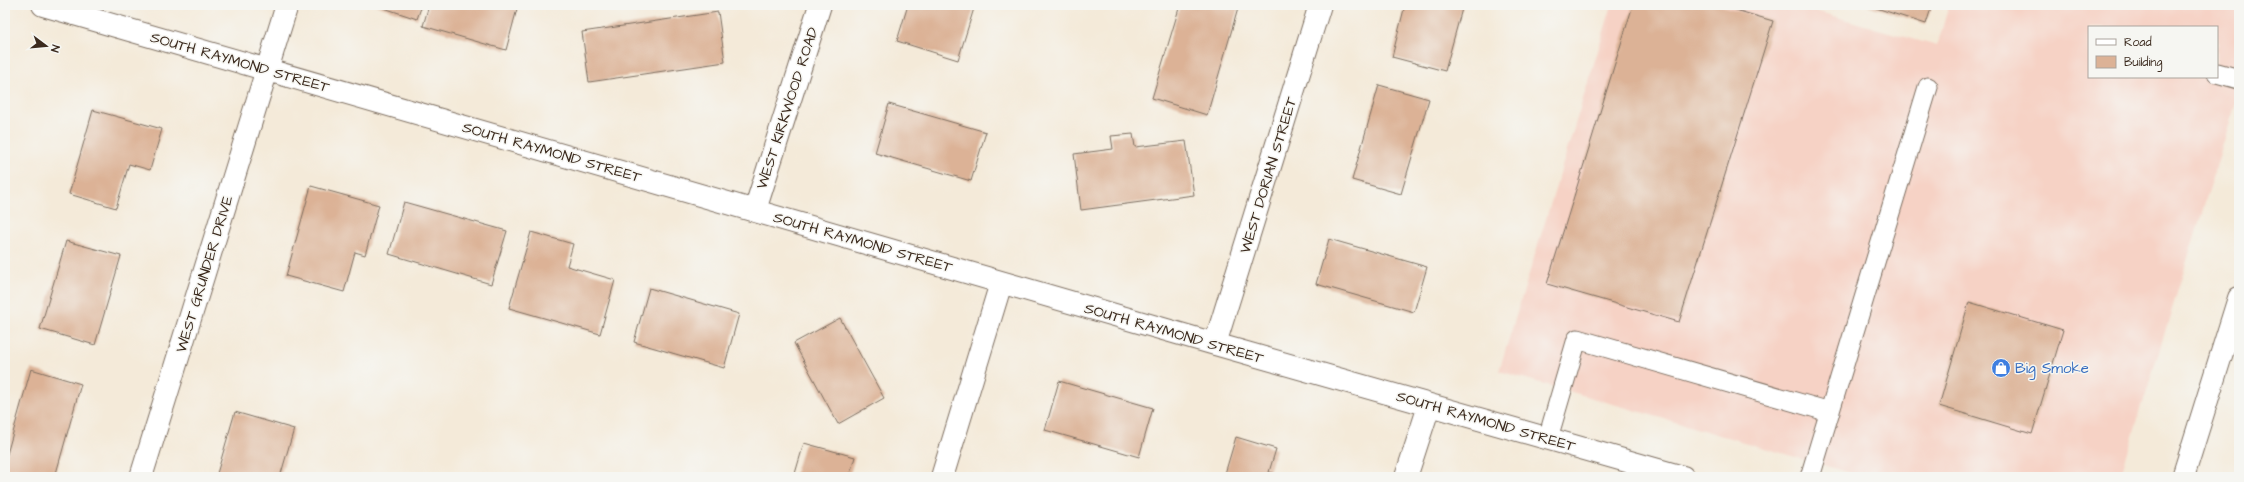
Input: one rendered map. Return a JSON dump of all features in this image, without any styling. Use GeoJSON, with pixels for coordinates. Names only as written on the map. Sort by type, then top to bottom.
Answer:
{"type":"FeatureCollection","features":[{"type":"Feature","properties":{"kind":"street","name":"SOUTH RAYMOND STREET"},"geometry":{"type":"LineString","coordinates":[[43,5],[755,210],[1001,283],[1679,476]]}},
{"type":"Feature","properties":{"kind":"street","name":"WEST GRUNDER DRIVE"},"geometry":{"type":"LineString","coordinates":[[141,477],[287,5]]}},
{"type":"Feature","properties":{"kind":"street","name":"WEST KIRKWOOD ROAD"},"geometry":{"type":"LineString","coordinates":[[755,210],[820,5]]}},
{"type":"Feature","properties":{"kind":"street","name":"WEST DORIAN STREET"},"geometry":{"type":"LineString","coordinates":[[1215,344],[1320,5]]}},
{"type":"Feature","properties":{"kind":"street"},"geometry":{"type":"LineString","coordinates":[[942,477],[1001,283]]}},
{"type":"Feature","properties":{"kind":"street"},"geometry":{"type":"LineString","coordinates":[[2183,477],[2239,298]]}},
{"type":"Feature","properties":{"kind":"street"},"geometry":{"type":"LineString","coordinates":[[1406,477],[1429,406]]}},
{"type":"Feature","properties":{"kind":"lane"},"geometry":{"type":"LineString","coordinates":[[2218,73],[2239,80]]}},
{"type":"Feature","properties":{"kind":"lane"},"geometry":{"type":"LineString","coordinates":[[1810,477],[1928,87]]}},
{"type":"Feature","properties":{"kind":"lane"},"geometry":{"type":"LineString","coordinates":[[1548,438],[1576,340],[1830,412]]}},
{"type":"Feature","properties":{"kind":"shaded area"},"geometry":{"type":"Polygon","coordinates":[[[1612,5],[1795,5],[1937,46],[1949,5],[2239,5],[2239,93],[2120,477],[1864,477],[1499,371],[1612,5]]]}},
{"type":"Feature","properties":{"kind":"building"},"geometry":{"type":"Polygon","coordinates":[[[375,5],[422,5],[417,19],[375,5]]]}},
{"type":"Feature","properties":{"kind":"building"},"geometry":{"type":"Polygon","coordinates":[[[429,5],[518,5],[506,50],[423,26],[429,5]]]}},
{"type":"Feature","properties":{"kind":"building"},"geometry":{"type":"Polygon","coordinates":[[[908,5],[975,5],[958,60],[897,41],[908,5]]]}},
{"type":"Feature","properties":{"kind":"building"},"geometry":{"type":"Polygon","coordinates":[[[1180,5],[1239,5],[1207,115],[1152,98],[1180,5]]]}},
{"type":"Feature","properties":{"kind":"building"},"geometry":{"type":"Polygon","coordinates":[[[1405,5],[1463,5],[1445,71],[1392,57],[1405,5]]]}},
{"type":"Feature","properties":{"kind":"building"},"geometry":{"type":"Polygon","coordinates":[[[1633,5],[1719,5],[1773,21],[1679,322],[1547,284],[1633,5]]]}},
{"type":"Feature","properties":{"kind":"building"},"geometry":{"type":"Polygon","coordinates":[[[1867,5],[1932,5],[1926,24],[1867,5]]]}},
{"type":"Feature","properties":{"kind":"building"},"geometry":{"type":"Polygon","coordinates":[[[718,12],[725,62],[589,82],[582,32],[718,12]]]}},
{"type":"Feature","properties":{"kind":"building"},"geometry":{"type":"Polygon","coordinates":[[[1379,85],[1429,99],[1401,194],[1352,180],[1379,85]]]}},
{"type":"Feature","properties":{"kind":"building"},"geometry":{"type":"Polygon","coordinates":[[[889,104],[986,132],[971,181],[875,153],[889,104]]]}},
{"type":"Feature","properties":{"kind":"building"},"geometry":{"type":"Polygon","coordinates":[[[93,110],[162,129],[150,170],[129,164],[116,208],[69,194],[93,110]]]}},
{"type":"Feature","properties":{"kind":"building"},"geometry":{"type":"Polygon","coordinates":[[[1133,134],[1135,147],[1186,141],[1194,195],[1081,210],[1074,154],[1113,149],[1111,136],[1133,134]]]}},
{"type":"Feature","properties":{"kind":"building"},"geometry":{"type":"Polygon","coordinates":[[[311,186],[379,205],[365,255],[355,252],[344,292],[286,276],[311,186]]]}},
{"type":"Feature","properties":{"kind":"building"},"geometry":{"type":"Polygon","coordinates":[[[404,202],[507,231],[491,284],[389,254],[404,202]]]}},
{"type":"Feature","properties":{"kind":"building"},"geometry":{"type":"Polygon","coordinates":[[[531,232],[573,244],[567,266],[615,280],[600,334],[509,308],[531,232]]]}},
{"type":"Feature","properties":{"kind":"building"},"geometry":{"type":"Polygon","coordinates":[[[1329,239],[1427,267],[1414,312],[1316,284],[1329,239]]]}},
{"type":"Feature","properties":{"kind":"building"},"geometry":{"type":"Polygon","coordinates":[[[66,241],[121,256],[95,345],[40,329],[66,241]]]}},
{"type":"Feature","properties":{"kind":"building"},"geometry":{"type":"Polygon","coordinates":[[[649,288],[739,314],[724,368],[634,342],[649,288]]]}},
{"type":"Feature","properties":{"kind":"building","name":"Big Smoke"},"geometry":{"type":"Polygon","coordinates":[[[1969,302],[2063,330],[2032,434],[1939,406],[1969,302]]]}},
{"type":"Feature","properties":{"kind":"building"},"geometry":{"type":"Polygon","coordinates":[[[840,318],[884,398],[838,424],[794,343],[840,318]]]}},
{"type":"Feature","properties":{"kind":"building"},"geometry":{"type":"Polygon","coordinates":[[[31,369],[81,384],[55,477],[5,476],[5,461],[31,369]]]}},
{"type":"Feature","properties":{"kind":"building"},"geometry":{"type":"Polygon","coordinates":[[[1059,381],[1153,408],[1139,457],[1045,430],[1059,381]]]}},
{"type":"Feature","properties":{"kind":"building"},"geometry":{"type":"Polygon","coordinates":[[[235,412],[294,429],[280,477],[216,477],[235,412]]]}},
{"type":"Feature","properties":{"kind":"building"},"geometry":{"type":"Polygon","coordinates":[[[1236,437],[1276,449],[1269,472],[1287,477],[1224,477],[1236,437]]]}},
{"type":"Feature","properties":{"kind":"building"},"geometry":{"type":"Polygon","coordinates":[[[804,443],[855,457],[849,477],[794,477],[804,443]]]}},
{"type":"Feature","properties":{"kind":"place","name":"Big Smoke"},"geometry":{"type":"Point","coordinates":[2001,368]}}]}
